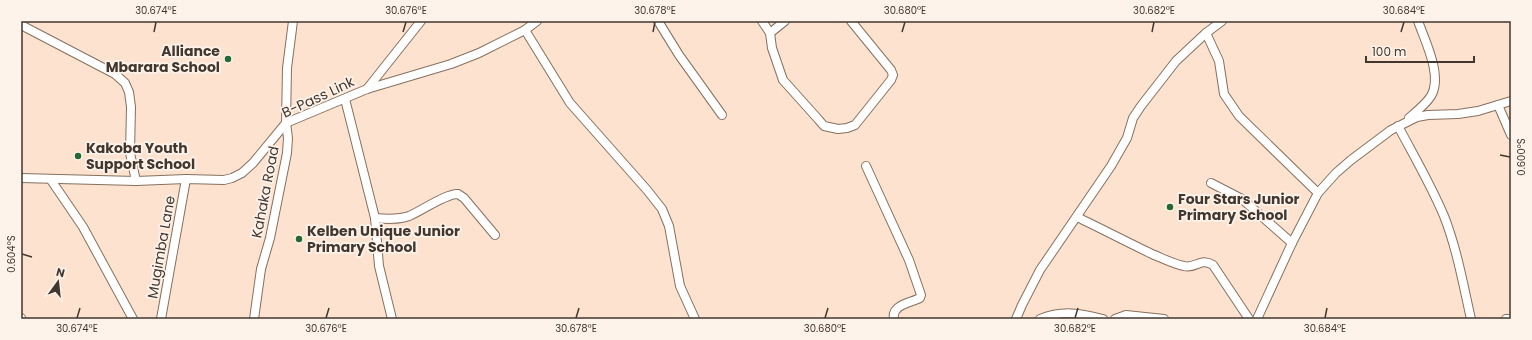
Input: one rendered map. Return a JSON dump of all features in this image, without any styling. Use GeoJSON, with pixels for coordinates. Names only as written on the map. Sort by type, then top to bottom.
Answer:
{"type":"FeatureCollection","features":[{"type":"Feature","properties":{"kind":"street","name":"Kahaka Road"},"geometry":{"type":"LineString","coordinates":[[254,319],[261,269],[270,238],[287,153],[287,68],[292,21]]}},
{"type":"Feature","properties":{"kind":"street"},"geometry":{"type":"LineString","coordinates":[[367,89],[421,21]]}},
{"type":"Feature","properties":{"kind":"street","name":"B-Pass Link"},"geometry":{"type":"LineString","coordinates":[[21,178],[51,180],[136,181],[186,178],[224,180],[232,178],[242,173],[253,163],[286,123],[367,89],[451,64],[479,53],[525,30],[537,21]]}},
{"type":"Feature","properties":{"kind":"street"},"geometry":{"type":"LineString","coordinates":[[658,21],[679,55],[722,115]]}},
{"type":"Feature","properties":{"kind":"street"},"geometry":{"type":"LineString","coordinates":[[762,21],[770,33],[778,69],[783,80],[824,126],[838,129],[855,125],[891,80],[893,75],[891,70],[851,21]]}},
{"type":"Feature","properties":{"kind":"street"},"geometry":{"type":"LineString","coordinates":[[770,33],[785,21]]}},
{"type":"Feature","properties":{"kind":"street"},"geometry":{"type":"LineString","coordinates":[[1016,319],[1040,270],[1111,166],[1128,138],[1133,118],[1141,106],[1176,61],[1206,33],[1222,21]]}},
{"type":"Feature","properties":{"kind":"street"},"geometry":{"type":"LineString","coordinates":[[1401,125],[1431,96],[1435,81],[1436,72],[1418,21]]}},
{"type":"Feature","properties":{"kind":"street"},"geometry":{"type":"LineString","coordinates":[[21,25],[115,74],[125,83],[129,92],[131,107],[130,153],[136,181]]}},
{"type":"Feature","properties":{"kind":"street"},"geometry":{"type":"LineString","coordinates":[[525,30],[570,104],[647,190],[662,209],[669,226],[680,286],[695,319]]}},
{"type":"Feature","properties":{"kind":"street"},"geometry":{"type":"LineString","coordinates":[[1206,33],[1219,61],[1224,94],[1234,110],[1318,193]]}},
{"type":"Feature","properties":{"kind":"street"},"geometry":{"type":"LineString","coordinates":[[345,99],[375,218],[379,266],[392,319]]}},
{"type":"Feature","properties":{"kind":"street"},"geometry":{"type":"LineString","coordinates":[[1257,319],[1292,242],[1318,193],[1350,160],[1391,130],[1422,116],[1458,114],[1511,101]]}},
{"type":"Feature","properties":{"kind":"street"},"geometry":{"type":"LineString","coordinates":[[1498,105],[1511,135]]}},
{"type":"Feature","properties":{"kind":"street"},"geometry":{"type":"LineString","coordinates":[[1401,125],[1432,188],[1444,217],[1457,256],[1471,319]]}},
{"type":"Feature","properties":{"kind":"street"},"geometry":{"type":"LineString","coordinates":[[866,166],[909,260],[921,295],[920,298],[896,308],[894,311],[894,319]]}},
{"type":"Feature","properties":{"kind":"street","name":"Mugimba Lane"},"geometry":{"type":"LineString","coordinates":[[161,319],[186,178]]}},
{"type":"Feature","properties":{"kind":"street"},"geometry":{"type":"LineString","coordinates":[[51,180],[83,227],[132,319]]}},
{"type":"Feature","properties":{"kind":"street"},"geometry":{"type":"LineString","coordinates":[[1211,183],[1242,199],[1292,242]]}},
{"type":"Feature","properties":{"kind":"street"},"geometry":{"type":"LineString","coordinates":[[375,218],[401,218],[409,216],[450,196],[458,194],[464,198],[495,235]]}},
{"type":"Feature","properties":{"kind":"street"},"geometry":{"type":"LineString","coordinates":[[1077,216],[1143,250],[1178,264],[1189,267],[1207,262],[1213,265],[1249,319]]}},
{"type":"Feature","properties":{"kind":"street"},"geometry":{"type":"LineString","coordinates":[[1040,319],[1059,313],[1072,313],[1103,319]]}},
{"type":"Feature","properties":{"kind":"street"},"geometry":{"type":"LineString","coordinates":[[1115,319],[1126,315],[1164,319]]}},
{"type":"Feature","properties":{"kind":"street"},"geometry":{"type":"LineString","coordinates":[[1506,319],[1511,318]]}},
{"type":"Feature","properties":{"kind":"place","name":"Alliance Mbarara School"},"geometry":{"type":"Point","coordinates":[228,59]}},
{"type":"Feature","properties":{"kind":"place","name":"Kakoba Youth Support School"},"geometry":{"type":"Point","coordinates":[78,156]}},
{"type":"Feature","properties":{"kind":"place","name":"Four Stars Junior Primary School"},"geometry":{"type":"Point","coordinates":[1170,207]}},
{"type":"Feature","properties":{"kind":"place","name":"Kelben Unique Junior Primary School"},"geometry":{"type":"Point","coordinates":[299,239]}}]}
